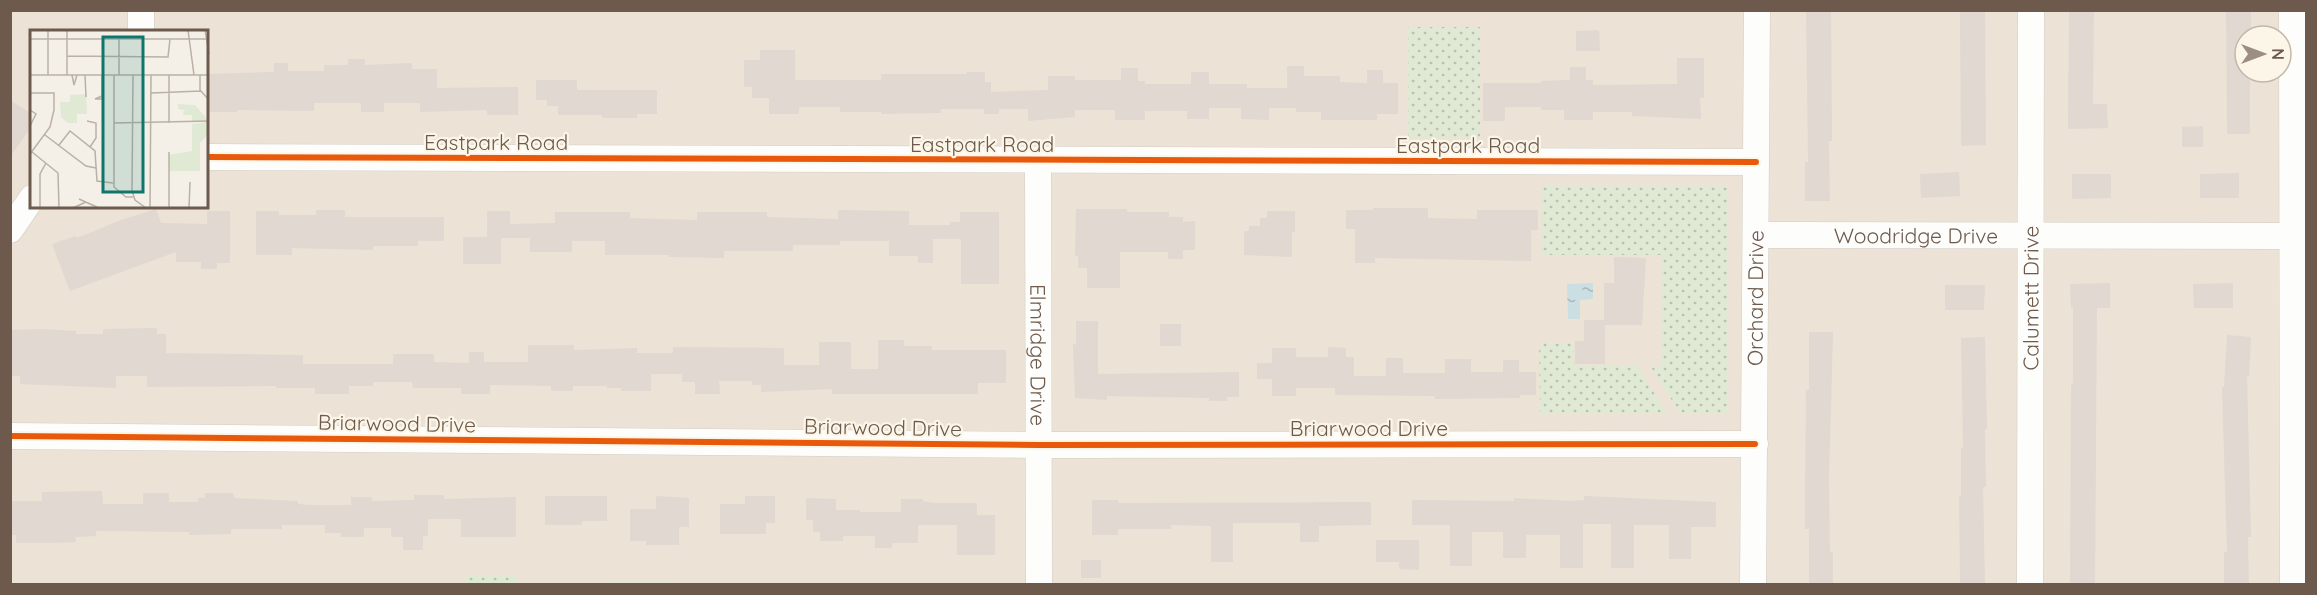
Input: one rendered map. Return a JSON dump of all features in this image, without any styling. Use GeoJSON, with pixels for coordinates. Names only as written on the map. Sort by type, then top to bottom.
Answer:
{"type":"FeatureCollection","features":[{"type":"Feature","properties":{"kind":"street"},"geometry":{"type":"LineString","coordinates":[[141,10],[141,30]]}},
{"type":"Feature","properties":{"kind":"street","name":"Orchard Drive"},"geometry":{"type":"LineString","coordinates":[[1754,585],[1756,10]]}},
{"type":"Feature","properties":{"kind":"street","name":"Calumett Drive"},"geometry":{"type":"LineString","coordinates":[[2030,585],[2031,10]]}},
{"type":"Feature","properties":{"kind":"street"},"geometry":{"type":"LineString","coordinates":[[2292,10],[2293,585]]}},
{"type":"Feature","properties":{"kind":"street","name":"Eastpark Road"},"geometry":{"type":"LineString","coordinates":[[208,157],[1756,162]]}},
{"type":"Feature","properties":{"kind":"street","name":"Elmridge Drive"},"geometry":{"type":"LineString","coordinates":[[1038,161],[1040,585]]}},
{"type":"Feature","properties":{"kind":"street"},"geometry":{"type":"LineString","coordinates":[[10,230],[30,201]]}},
{"type":"Feature","properties":{"kind":"street","name":"Woodridge Drive"},"geometry":{"type":"LineString","coordinates":[[1756,235],[2292,236]]}},
{"type":"Feature","properties":{"kind":"street","name":"Briarwood Drive"},"geometry":{"type":"LineString","coordinates":[[10,436],[1039,445],[1755,444]]}},
{"type":"Feature","properties":{"kind":"shaded area"},"geometry":{"type":"Polygon","coordinates":[[[10,11],[2306,11],[2306,584],[11,584],[10,11]]]}},
{"type":"Feature","properties":{"kind":"green space"},"geometry":{"type":"Polygon","coordinates":[[[1408,27],[1480,27],[1480,137],[1408,137],[1408,27]]]}},
{"type":"Feature","properties":{"kind":"green space"},"geometry":{"type":"Polygon","coordinates":[[[1541,185],[1727,185],[1727,413],[1680,413],[1651,367],[1662,366],[1662,255],[1541,255],[1541,185]]]}},
{"type":"Feature","properties":{"kind":"green space"},"geometry":{"type":"Polygon","coordinates":[[[1539,343],[1574,343],[1574,365],[1637,365],[1666,413],[1540,413],[1539,343]]]}},
{"type":"Feature","properties":{"kind":"green space"},"geometry":{"type":"Polygon","coordinates":[[[466,576],[518,576],[518,584],[466,584],[466,576]]]}},
{"type":"Feature","properties":{"kind":"green space"},"geometry":{"type":"Polygon","coordinates":[[[605,582],[674,582],[675,584],[605,584],[605,582]]]}},
{"type":"Feature","properties":{"kind":"water"},"geometry":{"type":"Polygon","coordinates":[[[1593,283],[1593,299],[1580,300],[1580,319],[1568,319],[1567,284],[1593,283]]]}},
{"type":"Feature","properties":{"kind":"building"},"geometry":{"type":"Polygon","coordinates":[[[1806,10],[1831,10],[1830,201],[1805,201],[1805,162],[1808,162],[1806,10]]]}},
{"type":"Feature","properties":{"kind":"building"},"geometry":{"type":"Polygon","coordinates":[[[1960,10],[1985,10],[1986,145],[1961,146],[1960,10]]]}},
{"type":"Feature","properties":{"kind":"building"},"geometry":{"type":"Polygon","coordinates":[[[2069,10],[2094,10],[2093,104],[2107,104],[2108,128],[2068,129],[2069,10]]]}},
{"type":"Feature","properties":{"kind":"building"},"geometry":{"type":"Polygon","coordinates":[[[2226,10],[2251,10],[2251,24],[2233,24],[2233,84],[2250,84],[2250,134],[2227,134],[2226,10]]]}},
{"type":"Feature","properties":{"kind":"building"},"geometry":{"type":"Polygon","coordinates":[[[1599,30],[1600,51],[1576,51],[1576,31],[1599,30]]]}},
{"type":"Feature","properties":{"kind":"building"},"geometry":{"type":"Polygon","coordinates":[[[760,50],[795,50],[795,80],[881,80],[881,74],[985,72],[985,82],[991,82],[991,92],[1048,90],[1048,76],[1075,76],[1075,80],[1121,80],[1121,68],[1138,68],[1138,81],[1145,81],[1145,84],[1191,84],[1191,72],[1209,72],[1209,84],[1247,84],[1247,88],[1287,88],[1287,66],[1304,66],[1304,76],[1340,76],[1340,82],[1367,83],[1367,70],[1383,70],[1383,83],[1398,83],[1398,114],[1377,114],[1377,120],[1321,120],[1321,112],[1296,112],[1296,108],[1269,108],[1269,120],[1241,119],[1241,108],[1209,108],[1209,119],[1187,119],[1187,111],[1145,111],[1145,120],[1115,120],[1115,110],[1075,110],[1075,117],[1028,121],[1028,109],[999,109],[999,114],[984,114],[984,109],[941,109],[941,113],[881,114],[881,112],[840,112],[840,107],[799,107],[799,114],[769,114],[769,98],[752,98],[752,87],[744,87],[744,60],[760,60],[760,50]]]}},
{"type":"Feature","properties":{"kind":"building"},"geometry":{"type":"Polygon","coordinates":[[[1677,58],[1704,58],[1704,98],[1700,98],[1701,119],[1632,116],[1632,112],[1593,112],[1593,120],[1564,120],[1564,110],[1541,110],[1541,107],[1505,107],[1505,121],[1483,121],[1483,83],[1541,83],[1541,81],[1570,80],[1570,67],[1586,67],[1586,80],[1593,80],[1593,85],[1677,84],[1677,58]]]}},
{"type":"Feature","properties":{"kind":"building"},"geometry":{"type":"Polygon","coordinates":[[[348,59],[365,59],[365,65],[412,63],[412,69],[437,69],[437,88],[518,87],[518,115],[487,115],[487,110],[420,112],[420,103],[384,103],[384,112],[361,112],[361,103],[314,103],[314,111],[209,112],[208,110],[208,74],[274,72],[274,63],[288,63],[288,71],[324,71],[324,65],[348,65],[348,59]]]}},
{"type":"Feature","properties":{"kind":"building"},"geometry":{"type":"Polygon","coordinates":[[[536,80],[577,80],[577,90],[657,90],[657,114],[637,114],[637,118],[558,115],[558,106],[547,106],[547,100],[536,100],[536,80]]]}},
{"type":"Feature","properties":{"kind":"building"},"geometry":{"type":"Polygon","coordinates":[[[10,100],[30,113],[30,129],[10,157],[10,100]]]}},
{"type":"Feature","properties":{"kind":"building"},"geometry":{"type":"Polygon","coordinates":[[[2203,126],[2203,147],[2182,147],[2182,127],[2203,126]]]}},
{"type":"Feature","properties":{"kind":"building"},"geometry":{"type":"Polygon","coordinates":[[[1959,172],[1960,196],[1921,198],[1920,174],[1959,172]]]}},
{"type":"Feature","properties":{"kind":"building"},"geometry":{"type":"Polygon","coordinates":[[[2239,173],[2239,198],[2200,198],[2200,174],[2239,173]]]}},
{"type":"Feature","properties":{"kind":"building"},"geometry":{"type":"Polygon","coordinates":[[[2072,174],[2111,174],[2111,198],[2072,199],[2072,174]]]}},
{"type":"Feature","properties":{"kind":"building"},"geometry":{"type":"Polygon","coordinates":[[[1373,208],[1428,208],[1428,218],[1477,219],[1477,210],[1538,210],[1538,230],[1531,230],[1531,261],[1375,258],[1375,263],[1355,263],[1355,229],[1346,229],[1346,210],[1373,210],[1373,208]]]}},
{"type":"Feature","properties":{"kind":"building"},"geometry":{"type":"Polygon","coordinates":[[[156,209],[161,223],[207,224],[207,211],[230,211],[230,263],[217,263],[217,269],[201,269],[201,262],[176,262],[176,252],[70,291],[52,244],[76,236],[77,238],[156,209]]]}},
{"type":"Feature","properties":{"kind":"building"},"geometry":{"type":"Polygon","coordinates":[[[1076,209],[1169,212],[1169,217],[1183,217],[1183,222],[1195,221],[1195,250],[1183,250],[1183,259],[1168,259],[1168,252],[1120,252],[1120,288],[1087,288],[1087,268],[1078,268],[1078,256],[1075,256],[1076,209]]]}},
{"type":"Feature","properties":{"kind":"building"},"geometry":{"type":"Polygon","coordinates":[[[316,210],[345,210],[345,217],[444,217],[444,241],[418,241],[418,246],[373,246],[373,250],[292,248],[292,255],[256,255],[256,211],[279,211],[279,215],[316,215],[316,210]]]}},
{"type":"Feature","properties":{"kind":"building"},"geometry":{"type":"Polygon","coordinates":[[[838,210],[909,211],[909,225],[950,225],[950,222],[960,222],[960,212],[999,212],[999,284],[961,284],[961,239],[933,239],[933,263],[918,263],[918,256],[889,256],[889,241],[840,241],[840,245],[793,245],[793,251],[724,251],[724,258],[605,255],[605,241],[572,241],[572,252],[530,252],[530,238],[501,238],[501,264],[463,264],[463,237],[487,237],[487,211],[510,211],[510,224],[555,223],[555,212],[630,212],[630,218],[697,220],[697,212],[767,212],[767,217],[838,219],[838,210]]]}},
{"type":"Feature","properties":{"kind":"building"},"geometry":{"type":"Polygon","coordinates":[[[1267,211],[1295,211],[1292,257],[1244,255],[1244,231],[1249,231],[1249,226],[1260,226],[1260,218],[1267,218],[1267,211]]]}},
{"type":"Feature","properties":{"kind":"building"},"geometry":{"type":"Polygon","coordinates":[[[1614,257],[1646,258],[1642,325],[1605,325],[1605,364],[1575,364],[1575,341],[1584,341],[1584,320],[1604,320],[1604,283],[1614,283],[1614,257]]]}},
{"type":"Feature","properties":{"kind":"building"},"geometry":{"type":"Polygon","coordinates":[[[2110,283],[2110,308],[2097,308],[2095,584],[2070,584],[2073,308],[2071,308],[2070,284],[2110,283]]]}},
{"type":"Feature","properties":{"kind":"building"},"geometry":{"type":"Polygon","coordinates":[[[2233,283],[2233,308],[2194,308],[2193,284],[2233,283]]]}},
{"type":"Feature","properties":{"kind":"building"},"geometry":{"type":"Polygon","coordinates":[[[1945,285],[1985,285],[1984,310],[1945,310],[1945,285]]]}},
{"type":"Feature","properties":{"kind":"building"},"geometry":{"type":"Polygon","coordinates":[[[1076,321],[1098,321],[1098,374],[1239,372],[1239,397],[1227,397],[1227,401],[1209,401],[1209,398],[1107,396],[1107,400],[1075,398],[1073,344],[1076,345],[1076,321]]]}},
{"type":"Feature","properties":{"kind":"building"},"geometry":{"type":"Polygon","coordinates":[[[1160,324],[1181,324],[1181,346],[1160,346],[1160,324]]]}},
{"type":"Feature","properties":{"kind":"building"},"geometry":{"type":"Polygon","coordinates":[[[157,328],[157,334],[166,334],[166,353],[303,355],[303,364],[393,364],[393,354],[434,354],[434,362],[469,363],[469,352],[484,352],[484,362],[528,362],[528,345],[574,345],[574,350],[637,348],[637,353],[673,353],[673,347],[784,348],[784,365],[819,365],[819,342],[851,342],[851,369],[878,369],[878,340],[904,340],[904,346],[932,346],[932,350],[1006,350],[1006,383],[978,383],[978,394],[832,394],[832,389],[761,392],[761,385],[752,385],[752,381],[719,381],[720,394],[695,394],[695,382],[682,382],[682,374],[651,374],[651,391],[621,391],[621,388],[607,388],[607,386],[573,386],[573,391],[551,391],[551,386],[490,385],[490,394],[461,394],[461,388],[413,388],[412,382],[373,382],[373,386],[349,386],[349,394],[315,394],[315,388],[276,388],[276,386],[147,387],[147,376],[116,376],[116,388],[20,384],[20,376],[10,376],[10,330],[40,329],[76,331],[76,334],[103,334],[103,329],[157,328]]]}},
{"type":"Feature","properties":{"kind":"building"},"geometry":{"type":"Polygon","coordinates":[[[1809,332],[1833,332],[1829,479],[1833,585],[1809,585],[1809,529],[1805,529],[1805,490],[1809,332]]]}},
{"type":"Feature","properties":{"kind":"building"},"geometry":{"type":"Polygon","coordinates":[[[2227,335],[2251,337],[2249,376],[2247,376],[2251,537],[2248,537],[2249,585],[2224,585],[2224,552],[2227,552],[2222,387],[2224,387],[2227,335]]]}},
{"type":"Feature","properties":{"kind":"building"},"geometry":{"type":"Polygon","coordinates":[[[1985,337],[1987,429],[1985,429],[1986,487],[1983,487],[1985,585],[1960,585],[1959,497],[1961,497],[1961,448],[1963,448],[1961,338],[1985,337]]]}},
{"type":"Feature","properties":{"kind":"building"},"geometry":{"type":"Polygon","coordinates":[[[1328,347],[1346,348],[1346,357],[1354,357],[1354,376],[1386,376],[1386,358],[1403,358],[1403,373],[1445,373],[1445,359],[1471,359],[1471,372],[1503,372],[1503,360],[1519,360],[1519,372],[1536,372],[1536,395],[1520,395],[1520,398],[1435,399],[1435,396],[1335,395],[1335,388],[1296,388],[1296,396],[1272,396],[1272,379],[1257,379],[1257,363],[1272,363],[1272,348],[1296,348],[1296,357],[1328,357],[1328,347]]]}},
{"type":"Feature","properties":{"kind":"building"},"geometry":{"type":"Polygon","coordinates":[[[102,491],[103,504],[143,504],[143,493],[169,493],[169,502],[198,502],[198,498],[205,498],[205,493],[233,493],[234,498],[298,501],[298,504],[308,505],[351,505],[351,497],[372,497],[372,501],[414,500],[414,495],[444,495],[444,499],[516,497],[516,537],[461,537],[461,519],[428,519],[428,536],[423,536],[423,550],[403,550],[403,537],[391,537],[391,528],[364,528],[364,537],[341,537],[341,533],[325,533],[325,525],[282,525],[282,529],[231,529],[231,534],[189,535],[189,532],[96,531],[96,536],[75,537],[76,542],[53,543],[16,543],[16,535],[10,535],[10,501],[42,501],[42,492],[102,491]]]}},
{"type":"Feature","properties":{"kind":"building"},"geometry":{"type":"Polygon","coordinates":[[[545,496],[607,496],[607,521],[582,521],[582,525],[545,525],[545,496]]]}},
{"type":"Feature","properties":{"kind":"building"},"geometry":{"type":"Polygon","coordinates":[[[656,496],[689,498],[689,527],[679,527],[679,545],[646,545],[646,541],[630,541],[630,509],[656,509],[656,496]]]}},
{"type":"Feature","properties":{"kind":"building"},"geometry":{"type":"Polygon","coordinates":[[[745,496],[775,496],[775,523],[766,523],[766,534],[720,534],[720,504],[745,504],[745,496]]]}},
{"type":"Feature","properties":{"kind":"building"},"geometry":{"type":"Polygon","coordinates":[[[1584,496],[1716,502],[1716,527],[1691,527],[1691,559],[1669,559],[1669,525],[1634,525],[1634,568],[1611,568],[1611,524],[1583,524],[1583,568],[1560,568],[1560,535],[1526,535],[1526,558],[1503,558],[1503,532],[1472,532],[1472,566],[1450,566],[1450,525],[1412,525],[1412,500],[1514,501],[1514,498],[1571,501],[1584,500],[1584,496]]]}},
{"type":"Feature","properties":{"kind":"building"},"geometry":{"type":"Polygon","coordinates":[[[806,498],[836,499],[836,510],[860,510],[860,512],[901,512],[901,499],[923,499],[923,501],[933,503],[977,503],[977,515],[995,515],[995,555],[957,555],[957,525],[918,525],[918,543],[892,543],[892,548],[875,548],[875,536],[843,536],[843,541],[820,541],[820,532],[813,532],[813,520],[806,520],[806,498]]]}},
{"type":"Feature","properties":{"kind":"building"},"geometry":{"type":"Polygon","coordinates":[[[1092,500],[1118,500],[1118,503],[1371,502],[1371,525],[1319,526],[1319,542],[1300,542],[1300,523],[1233,523],[1233,562],[1211,562],[1211,526],[1171,525],[1171,529],[1118,529],[1118,535],[1092,535],[1092,500]]]}},
{"type":"Feature","properties":{"kind":"building"},"geometry":{"type":"Polygon","coordinates":[[[1376,540],[1419,540],[1419,570],[1399,569],[1399,562],[1376,562],[1376,540]]]}},
{"type":"Feature","properties":{"kind":"building"},"geometry":{"type":"Polygon","coordinates":[[[1081,560],[1101,560],[1101,578],[1081,578],[1081,560]]]}},
{"type":"Feature","properties":{"kind":"cycle path"},"geometry":{"type":"LineString","coordinates":[[208,157],[1756,162]]}},
{"type":"Feature","properties":{"kind":"cycle path"},"geometry":{"type":"LineString","coordinates":[[10,436],[1039,445],[1755,444]]}}]}
